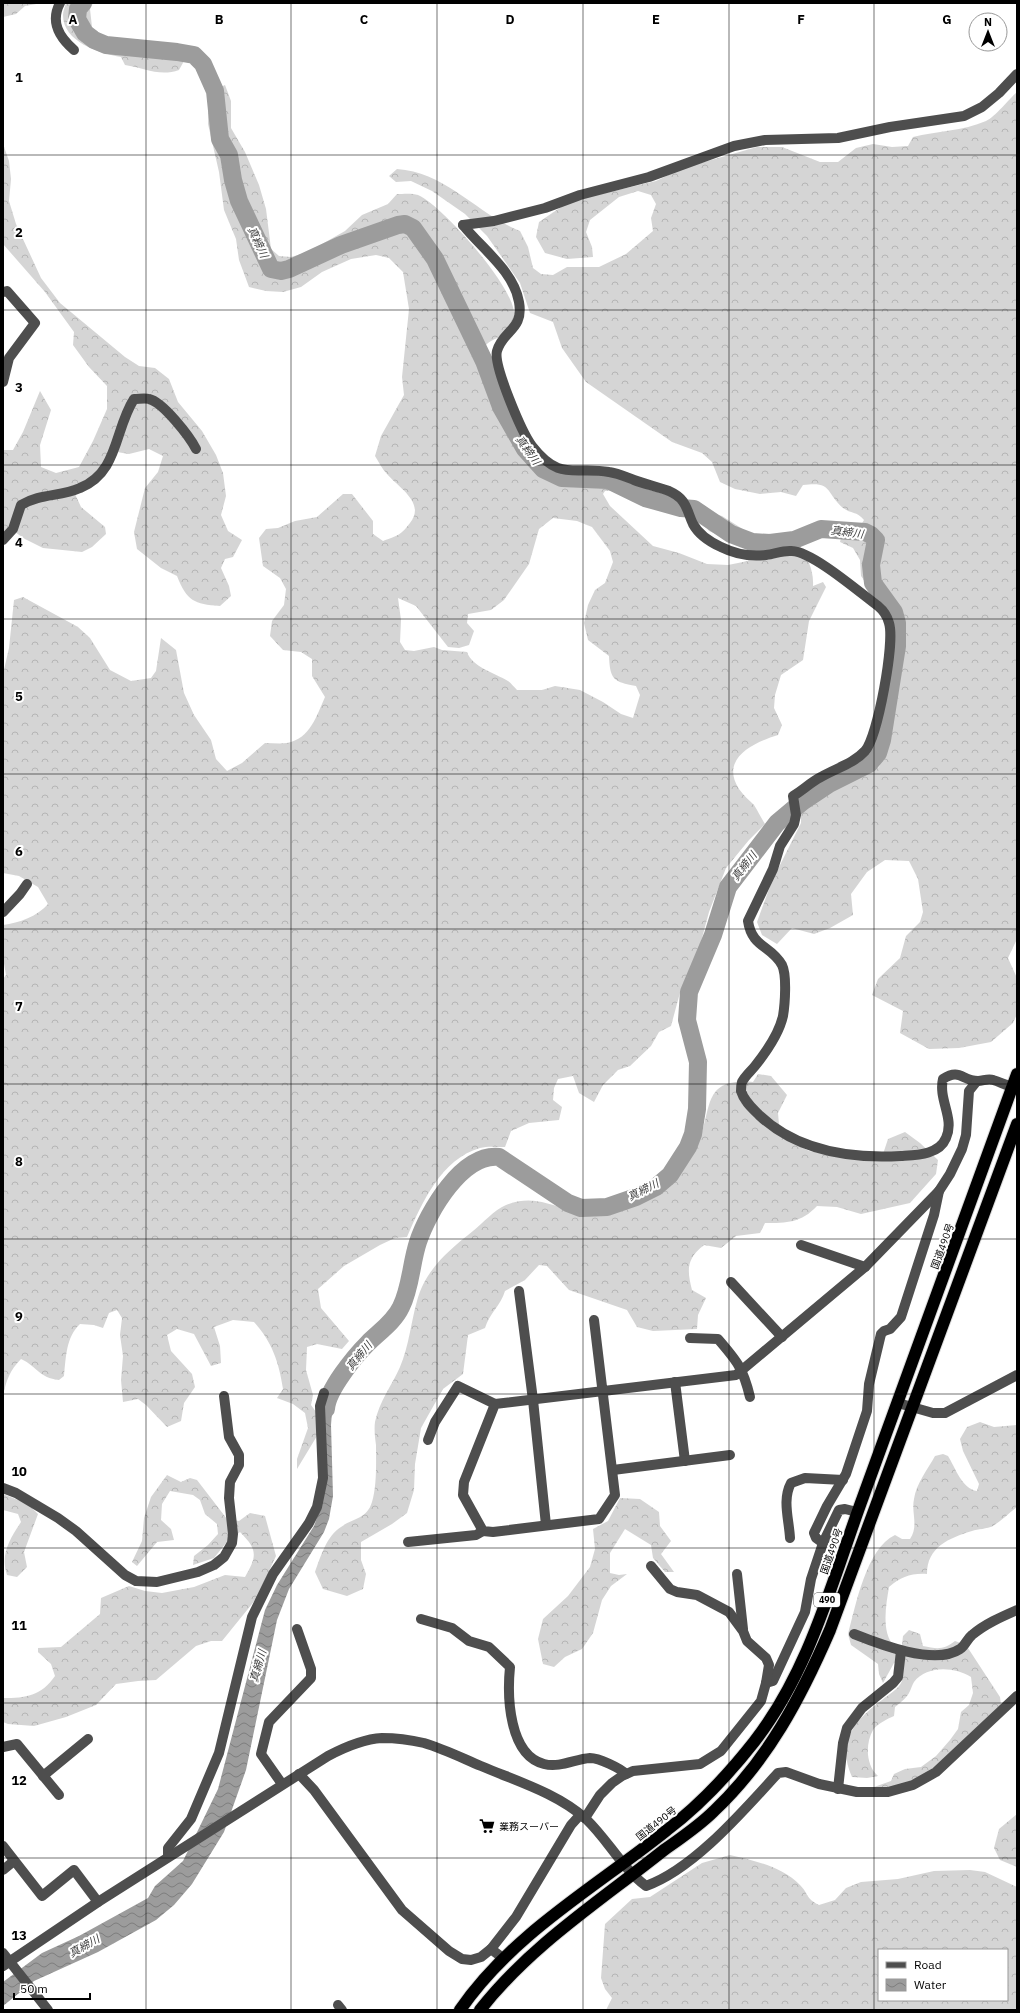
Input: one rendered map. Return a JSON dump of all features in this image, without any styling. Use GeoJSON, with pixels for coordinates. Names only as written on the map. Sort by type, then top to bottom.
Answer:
{"type":"FeatureCollection","features":[{"type":"Feature","properties":{"kind":"highway","name":"国道490号"},"geometry":{"type":"LineString","coordinates":[[460,2010],[504,1959],[545,1921],[667,1831],[714,1788],[756,1739],[776,1710],[790,1686],[818,1625],[857,1512],[1015,1088],[1017,1074]]}},
{"type":"Feature","properties":{"kind":"highway","name":"490"},"geometry":{"type":"LineString","coordinates":[[480,2010],[516,1969],[566,1925],[633,1876],[713,1812],[754,1767],[786,1720],[830,1630],[1017,1124]]}},
{"type":"Feature","properties":{"kind":"street"},"geometry":{"type":"LineString","coordinates":[[60,3],[57,8],[56,28],[62,40],[74,50]]}},
{"type":"Feature","properties":{"kind":"street"},"geometry":{"type":"LineString","coordinates":[[1015,1088],[993,1080],[976,1081],[960,1074],[950,1074],[943,1079],[942,1092],[948,1111],[949,1125],[946,1139],[937,1149],[919,1155],[860,1156],[828,1151],[795,1140],[769,1124],[745,1100],[741,1090],[742,1083],[766,1052],[775,1036],[783,1017],[784,1005],[784,971],[781,964],[772,953],[754,940],[748,921],[774,869],[780,846],[794,824],[796,815],[793,796],[820,777],[850,763],[860,756],[867,749],[874,736],[890,653],[890,624],[886,614],[835,574],[808,556],[793,551],[765,555],[741,555],[720,547],[701,535],[693,524],[689,511],[680,498],[669,491],[609,472],[569,472],[548,462],[531,445],[510,401],[496,358],[499,346],[515,326],[520,317],[519,301],[514,286],[463,225],[494,221],[546,208],[580,195],[649,177],[734,146],[765,140],[838,138],[890,127],[964,116],[982,107],[999,94],[1017,74]]}},
{"type":"Feature","properties":{"kind":"street"},"geometry":{"type":"LineString","coordinates":[[3,292],[7,291],[35,323],[6,356],[3,382]]}},
{"type":"Feature","properties":{"kind":"street"},"geometry":{"type":"LineString","coordinates":[[3,540],[13,529],[21,505],[43,496],[80,488],[102,472],[112,459],[121,425],[134,399],[148,398],[155,401],[183,428],[191,438],[196,449]]}},
{"type":"Feature","properties":{"kind":"street"},"geometry":{"type":"LineString","coordinates":[[3,912],[27,884]]}},
{"type":"Feature","properties":{"kind":"street"},"geometry":{"type":"LineString","coordinates":[[428,1440],[435,1422],[458,1386],[495,1404],[736,1374],[865,1267],[939,1191],[950,1174],[962,1149],[966,1135],[969,1091],[976,1081]]}},
{"type":"Feature","properties":{"kind":"street"},"geometry":{"type":"LineString","coordinates":[[823,1543],[816,1538],[814,1533],[827,1506],[843,1480],[867,1412],[869,1384],[881,1334],[890,1329],[901,1317],[934,1215],[939,1191]]}},
{"type":"Feature","properties":{"kind":"street"},"geometry":{"type":"LineString","coordinates":[[801,1245],[865,1267]]}},
{"type":"Feature","properties":{"kind":"street"},"geometry":{"type":"LineString","coordinates":[[731,1282],[782,1337]]}},
{"type":"Feature","properties":{"kind":"street"},"geometry":{"type":"LineString","coordinates":[[519,1291],[533,1400],[546,1525]]}},
{"type":"Feature","properties":{"kind":"street"},"geometry":{"type":"LineString","coordinates":[[408,1542],[476,1535],[483,1531],[493,1532],[599,1519],[615,1495],[594,1320]]}},
{"type":"Feature","properties":{"kind":"street"},"geometry":{"type":"LineString","coordinates":[[690,1338],[718,1340],[739,1363],[745,1376],[750,1397]]}},
{"type":"Feature","properties":{"kind":"street"},"geometry":{"type":"LineString","coordinates":[[898,1403],[933,1413],[945,1413],[1017,1375]]}},
{"type":"Feature","properties":{"kind":"street"},"geometry":{"type":"LineString","coordinates":[[675,1382],[685,1461]]}},
{"type":"Feature","properties":{"kind":"street"},"geometry":{"type":"LineString","coordinates":[[168,1857],[168,1848],[191,1819],[219,1753],[252,1617],[273,1574],[309,1523],[317,1507],[323,1478],[320,1406],[324,1393]]}},
{"type":"Feature","properties":{"kind":"street"},"geometry":{"type":"LineString","coordinates":[[3,1488],[16,1493],[58,1518],[125,1575],[136,1581],[157,1582],[198,1572],[214,1565],[224,1557],[232,1543],[233,1520],[229,1498],[230,1482],[239,1465],[239,1455],[229,1437],[229,1425],[224,1396]]}},
{"type":"Feature","properties":{"kind":"street"},"geometry":{"type":"LineString","coordinates":[[483,1531],[463,1494],[464,1482],[495,1404]]}},
{"type":"Feature","properties":{"kind":"street"},"geometry":{"type":"LineString","coordinates":[[613,1470],[730,1455]]}},
{"type":"Feature","properties":{"kind":"street"},"geometry":{"type":"LineString","coordinates":[[790,1538],[786,1499],[787,1491],[791,1483],[805,1478],[843,1480]]}},
{"type":"Feature","properties":{"kind":"street"},"geometry":{"type":"LineString","coordinates":[[766,1684],[773,1681],[804,1612],[811,1579],[823,1543],[840,1510],[845,1509],[857,1512]]}},
{"type":"Feature","properties":{"kind":"street"},"geometry":{"type":"LineString","coordinates":[[299,1774],[314,1790],[402,1910],[449,1952],[471,1960],[481,1957],[491,1949],[516,1917],[571,1825],[582,1816],[612,1783],[626,1774],[641,1770],[700,1764],[721,1751],[761,1701],[769,1665],[766,1658],[747,1640],[743,1631],[729,1612],[721,1606],[697,1595],[677,1592],[670,1589],[651,1566]]}},
{"type":"Feature","properties":{"kind":"street"},"geometry":{"type":"LineString","coordinates":[[737,1574],[743,1631]]}},
{"type":"Feature","properties":{"kind":"street"},"geometry":{"type":"LineString","coordinates":[[854,1634],[901,1651],[938,1654],[955,1652],[962,1648],[971,1636],[985,1626],[1017,1610]]}},
{"type":"Feature","properties":{"kind":"street"},"geometry":{"type":"LineString","coordinates":[[421,1619],[452,1628],[469,1641],[489,1647],[510,1667],[508,1682],[510,1710],[517,1739],[524,1752],[544,1764],[570,1764],[591,1758],[621,1769],[626,1774]]}},
{"type":"Feature","properties":{"kind":"street"},"geometry":{"type":"LineString","coordinates":[[282,1784],[261,1754],[269,1722],[311,1678],[311,1669],[297,1629]]}},
{"type":"Feature","properties":{"kind":"street"},"geometry":{"type":"LineString","coordinates":[[838,1789],[843,1743],[847,1728],[862,1708],[893,1683],[898,1677],[901,1651]]}},
{"type":"Feature","properties":{"kind":"street"},"geometry":{"type":"LineString","coordinates":[[48,2010],[7,1961],[182,1848],[233,1817],[282,1784],[328,1756],[359,1743],[382,1738],[411,1741],[441,1749],[536,1789],[561,1802],[582,1816],[604,1838],[633,1876],[646,1886],[660,1882],[673,1873],[725,1831],[778,1774],[786,1772],[819,1784],[857,1792],[888,1792],[913,1785],[936,1772],[1017,1696]]}},
{"type":"Feature","properties":{"kind":"street"},"geometry":{"type":"LineString","coordinates":[[43,1776],[88,1739]]}},
{"type":"Feature","properties":{"kind":"street"},"geometry":{"type":"LineString","coordinates":[[3,1748],[17,1744],[58,1795]]}},
{"type":"Feature","properties":{"kind":"street"},"geometry":{"type":"LineString","coordinates":[[3,1846],[42,1896],[74,1870],[98,1902]]}},
{"type":"Feature","properties":{"kind":"street"},"geometry":{"type":"LineString","coordinates":[[3,1870],[14,1861]]}},
{"type":"Feature","properties":{"kind":"street"},"geometry":{"type":"LineString","coordinates":[[491,1949],[504,1959]]}},
{"type":"Feature","properties":{"kind":"green space"},"geometry":{"type":"Polygon","coordinates":[[[3,3],[42,3],[25,6],[16,14],[3,17],[3,3]]]}},
{"type":"Feature","properties":{"kind":"green space"},"geometry":{"type":"Polygon","coordinates":[[[66,3],[93,3],[90,9],[92,27],[106,38],[148,50],[184,57],[184,61],[179,70],[165,73],[152,71],[125,65],[121,57],[103,53],[84,45],[69,32],[65,24],[63,15],[66,3]]]}},
{"type":"Feature","properties":{"kind":"green space"},"geometry":{"type":"Polygon","coordinates":[[[225,85],[231,101],[231,128],[245,152],[259,185],[266,209],[271,249],[279,256],[291,257],[308,252],[345,231],[362,215],[388,204],[397,194],[418,195],[429,202],[460,231],[492,269],[512,304],[514,316],[510,324],[500,336],[485,346],[486,354],[507,406],[521,450],[529,462],[539,472],[550,479],[561,483],[574,485],[587,485],[613,477],[629,481],[681,503],[684,515],[650,506],[614,490],[605,491],[603,494],[610,506],[653,546],[679,553],[707,564],[728,565],[748,561],[752,550],[709,531],[698,517],[702,510],[722,516],[749,533],[774,536],[799,544],[811,569],[813,586],[823,582],[826,587],[809,621],[803,660],[781,675],[775,695],[774,708],[782,725],[778,735],[750,747],[736,760],[733,768],[734,778],[739,789],[754,805],[765,824],[749,840],[726,868],[709,912],[699,949],[681,989],[671,1026],[659,1032],[651,1046],[630,1066],[618,1070],[603,1085],[594,1102],[579,1093],[573,1076],[558,1079],[554,1088],[553,1100],[562,1107],[559,1120],[529,1123],[511,1131],[505,1147],[480,1148],[466,1154],[454,1162],[434,1184],[419,1210],[407,1237],[395,1238],[344,1266],[318,1289],[321,1308],[349,1341],[342,1349],[317,1344],[307,1347],[306,1370],[313,1395],[311,1405],[319,1416],[320,1431],[297,1469],[297,1459],[308,1428],[305,1413],[293,1404],[277,1398],[283,1389],[277,1361],[266,1337],[254,1322],[233,1320],[214,1327],[220,1346],[221,1363],[211,1366],[194,1334],[177,1329],[167,1335],[171,1351],[192,1374],[195,1387],[184,1403],[181,1421],[167,1427],[146,1405],[138,1399],[123,1402],[121,1380],[123,1356],[120,1335],[122,1318],[117,1310],[109,1313],[103,1328],[94,1325],[80,1324],[75,1329],[69,1341],[64,1376],[59,1380],[43,1375],[21,1359],[9,1376],[3,1396],[3,979],[6,975],[3,958],[3,925],[15,923],[28,918],[39,912],[48,904],[38,887],[19,876],[3,873],[3,674],[9,648],[14,600],[23,597],[78,627],[90,638],[110,670],[131,681],[151,678],[156,671],[161,638],[176,650],[184,693],[194,715],[211,740],[216,759],[227,771],[242,763],[265,743],[287,743],[302,737],[312,725],[325,697],[312,676],[312,659],[301,652],[283,650],[270,636],[272,621],[284,605],[286,589],[280,578],[263,566],[259,538],[266,529],[278,528],[295,521],[317,517],[343,494],[352,494],[373,521],[373,534],[383,541],[401,533],[414,516],[415,509],[413,502],[404,490],[385,472],[375,456],[381,436],[404,395],[402,377],[409,309],[403,272],[389,258],[376,255],[351,259],[322,272],[301,287],[283,292],[266,291],[249,287],[239,260],[236,239],[224,210],[219,172],[208,124],[208,93],[225,85]],[[553,518],[539,529],[529,564],[504,600],[491,610],[468,614],[467,623],[474,631],[469,645],[459,648],[448,647],[416,606],[398,598],[401,620],[400,642],[405,650],[414,651],[434,647],[442,650],[467,652],[479,666],[508,681],[517,690],[542,690],[555,686],[580,690],[603,702],[621,714],[633,718],[640,695],[636,686],[622,683],[614,678],[610,670],[609,656],[588,640],[584,623],[588,605],[595,590],[605,583],[613,562],[610,551],[592,527],[577,521],[553,518]]]}},
{"type":"Feature","properties":{"kind":"green space"},"geometry":{"type":"Polygon","coordinates":[[[1017,92],[1017,939],[1008,958],[1017,978],[1017,1014],[1013,1023],[991,1042],[959,1048],[929,1049],[900,1033],[903,1011],[872,995],[878,979],[900,958],[906,936],[920,922],[923,912],[918,879],[909,861],[885,860],[867,872],[851,894],[853,915],[830,928],[814,934],[792,928],[777,944],[762,935],[757,922],[772,881],[801,823],[801,809],[818,798],[879,767],[888,740],[901,675],[902,619],[891,598],[870,588],[861,576],[860,560],[853,548],[840,542],[842,534],[856,533],[864,520],[859,515],[843,508],[824,486],[813,484],[803,485],[796,496],[781,492],[760,494],[735,489],[720,482],[712,462],[702,453],[672,442],[586,382],[562,348],[553,322],[530,313],[520,283],[487,236],[465,214],[432,191],[411,181],[396,182],[389,176],[397,169],[415,172],[446,185],[504,224],[520,231],[528,247],[533,268],[541,274],[553,275],[567,267],[599,267],[626,254],[653,231],[651,218],[656,204],[651,195],[638,191],[619,197],[590,220],[586,232],[592,247],[593,257],[567,259],[545,253],[536,237],[539,222],[564,205],[584,198],[656,181],[683,168],[757,147],[782,147],[820,162],[838,162],[856,148],[873,144],[892,147],[908,146],[913,137],[959,129],[986,121],[998,112],[1017,92]]]}},
{"type":"Feature","properties":{"kind":"green space"},"geometry":{"type":"Polygon","coordinates":[[[3,144],[9,161],[11,179],[9,201],[16,224],[41,278],[60,303],[125,357],[139,366],[155,368],[169,379],[178,402],[202,431],[216,455],[223,473],[226,496],[221,515],[228,531],[242,540],[233,557],[225,559],[221,568],[229,586],[231,596],[220,606],[204,604],[192,600],[184,591],[177,576],[161,568],[137,549],[134,532],[145,488],[158,472],[163,456],[149,449],[129,454],[111,451],[96,474],[75,494],[81,507],[105,527],[106,534],[92,547],[82,552],[43,548],[25,539],[9,528],[3,535],[3,450],[13,450],[23,432],[40,391],[51,410],[40,445],[41,467],[56,473],[79,467],[93,441],[107,409],[107,386],[89,367],[73,345],[74,332],[45,292],[3,244],[3,144]]]}},
{"type":"Feature","properties":{"kind":"green space"},"geometry":{"type":"Polygon","coordinates":[[[758,1074],[771,1076],[787,1095],[778,1113],[780,1136],[809,1151],[847,1158],[881,1160],[888,1139],[905,1132],[920,1143],[938,1160],[936,1174],[910,1203],[861,1214],[837,1207],[817,1206],[805,1216],[793,1221],[765,1223],[760,1233],[736,1236],[721,1248],[704,1245],[694,1255],[689,1265],[689,1276],[692,1290],[706,1298],[698,1315],[697,1329],[653,1331],[637,1327],[627,1310],[569,1290],[547,1266],[539,1265],[525,1280],[505,1291],[501,1301],[489,1318],[485,1328],[468,1335],[463,1374],[443,1389],[421,1428],[415,1464],[414,1490],[407,1513],[392,1524],[361,1542],[361,1560],[366,1574],[363,1589],[347,1596],[323,1589],[315,1572],[328,1541],[341,1527],[359,1518],[370,1508],[374,1495],[376,1466],[375,1422],[383,1401],[403,1359],[417,1301],[432,1270],[447,1253],[493,1213],[506,1205],[527,1200],[536,1201],[583,1214],[594,1215],[616,1211],[638,1203],[649,1197],[672,1181],[691,1158],[700,1139],[709,1105],[718,1089],[726,1084],[753,1082],[758,1074]]]}},
{"type":"Feature","properties":{"kind":"green space"},"geometry":{"type":"Polygon","coordinates":[[[980,1422],[994,1427],[1017,1425],[1017,1507],[993,1526],[963,1534],[941,1545],[935,1550],[931,1557],[927,1574],[906,1576],[889,1587],[886,1610],[886,1626],[887,1633],[894,1646],[902,1645],[903,1636],[909,1630],[920,1634],[923,1646],[940,1648],[955,1641],[966,1645],[1000,1697],[1001,1705],[930,1771],[912,1781],[891,1787],[874,1787],[891,1781],[894,1774],[905,1769],[921,1767],[936,1756],[958,1729],[961,1712],[969,1705],[973,1693],[971,1677],[957,1671],[941,1669],[934,1670],[920,1676],[914,1682],[904,1700],[895,1707],[894,1716],[877,1726],[870,1736],[868,1748],[869,1761],[874,1772],[878,1776],[867,1778],[852,1777],[846,1753],[847,1743],[851,1733],[856,1724],[872,1708],[899,1686],[902,1681],[903,1673],[903,1659],[894,1663],[883,1683],[879,1674],[878,1664],[851,1645],[848,1634],[869,1565],[885,1542],[895,1535],[902,1539],[910,1539],[914,1529],[913,1504],[915,1493],[935,1456],[943,1454],[948,1456],[963,1482],[967,1486],[977,1491],[979,1484],[963,1451],[960,1439],[967,1427],[980,1422]]]}},
{"type":"Feature","properties":{"kind":"green space"},"geometry":{"type":"Polygon","coordinates":[[[167,1475],[181,1482],[190,1478],[197,1480],[227,1519],[239,1521],[250,1513],[265,1516],[276,1556],[256,1599],[222,1641],[211,1641],[196,1646],[156,1680],[116,1684],[96,1705],[66,1717],[34,1726],[8,1724],[3,1722],[3,1698],[26,1696],[38,1692],[50,1683],[55,1676],[51,1664],[38,1652],[38,1648],[61,1647],[100,1614],[101,1598],[129,1586],[145,1591],[162,1593],[194,1587],[225,1575],[245,1577],[252,1564],[254,1553],[246,1538],[240,1532],[226,1543],[214,1558],[193,1565],[194,1556],[208,1545],[218,1534],[217,1524],[205,1514],[200,1500],[193,1495],[170,1491],[162,1504],[161,1520],[171,1529],[174,1540],[157,1542],[137,1566],[132,1562],[142,1541],[144,1518],[151,1497],[167,1475]]]}},
{"type":"Feature","properties":{"kind":"green space"},"geometry":{"type":"Polygon","coordinates":[[[3,1494],[28,1504],[38,1514],[24,1552],[27,1567],[17,1577],[7,1575],[5,1567],[5,1553],[13,1534],[21,1522],[18,1514],[3,1510],[3,1494]]]}},
{"type":"Feature","properties":{"kind":"green space"},"geometry":{"type":"Polygon","coordinates":[[[620,1498],[640,1499],[659,1512],[660,1526],[671,1541],[661,1554],[674,1572],[665,1572],[653,1558],[651,1545],[625,1529],[610,1553],[610,1573],[619,1575],[627,1574],[611,1586],[602,1600],[593,1633],[582,1649],[565,1657],[554,1667],[543,1664],[538,1639],[543,1619],[568,1596],[590,1567],[595,1549],[593,1529],[608,1521],[620,1498]]]}},
{"type":"Feature","properties":{"kind":"green space"},"geometry":{"type":"Polygon","coordinates":[[[1017,1814],[1017,1867],[1000,1860],[994,1848],[999,1829],[1017,1814]]]}},
{"type":"Feature","properties":{"kind":"green space"},"geometry":{"type":"Polygon","coordinates":[[[730,1855],[767,1865],[785,1873],[803,1888],[811,1900],[819,1905],[835,1900],[846,1888],[861,1882],[898,1879],[934,1871],[970,1870],[985,1872],[1017,1887],[1017,2010],[606,2010],[612,1998],[605,1989],[601,1978],[605,1924],[632,1899],[650,1897],[702,1863],[730,1855]]]}},
{"type":"Feature","properties":{"kind":"water"},"geometry":{"type":"Polygon","coordinates":[[[334,1387],[331,1425],[333,1496],[329,1519],[324,1532],[289,1589],[277,1620],[246,1770],[224,1832],[192,1884],[174,1905],[156,1920],[98,1952],[34,1981],[3,2006],[3,1982],[42,1953],[79,1936],[148,1898],[155,1886],[183,1861],[218,1789],[265,1610],[277,1585],[314,1526],[320,1509],[325,1396],[334,1387]]]}},
{"type":"Feature","properties":{"kind":"waterway","name":"真締川"},"geometry":{"type":"LineString","coordinates":[[83,3],[78,9],[77,19],[85,33],[94,40],[106,45],[194,55],[203,64],[215,91],[220,139],[229,155],[233,180],[239,201],[271,269],[281,271],[289,269],[341,245],[398,225],[405,224],[413,228],[435,259],[484,361],[501,407],[525,449],[543,469],[562,478],[608,480],[645,498],[681,508],[694,509],[731,534],[752,542],[770,543],[794,540],[821,529],[865,532],[876,540],[871,565],[873,583],[894,612],[897,623],[897,646],[882,740],[878,753],[869,764],[829,784],[802,802],[777,823],[728,887],[713,935],[689,992],[687,1020],[698,1062],[697,1109],[693,1134],[688,1147],[670,1175],[656,1187],[636,1197],[607,1207],[581,1208],[568,1203],[499,1157],[485,1158],[472,1164],[448,1187],[438,1201],[423,1230],[418,1242],[407,1291],[401,1307],[390,1322],[368,1343],[342,1374],[331,1392],[326,1409]]}},
{"type":"Feature","properties":{"kind":"place","name":"業務スーパー"},"geometry":{"type":"Point","coordinates":[487,1826]}}]}
